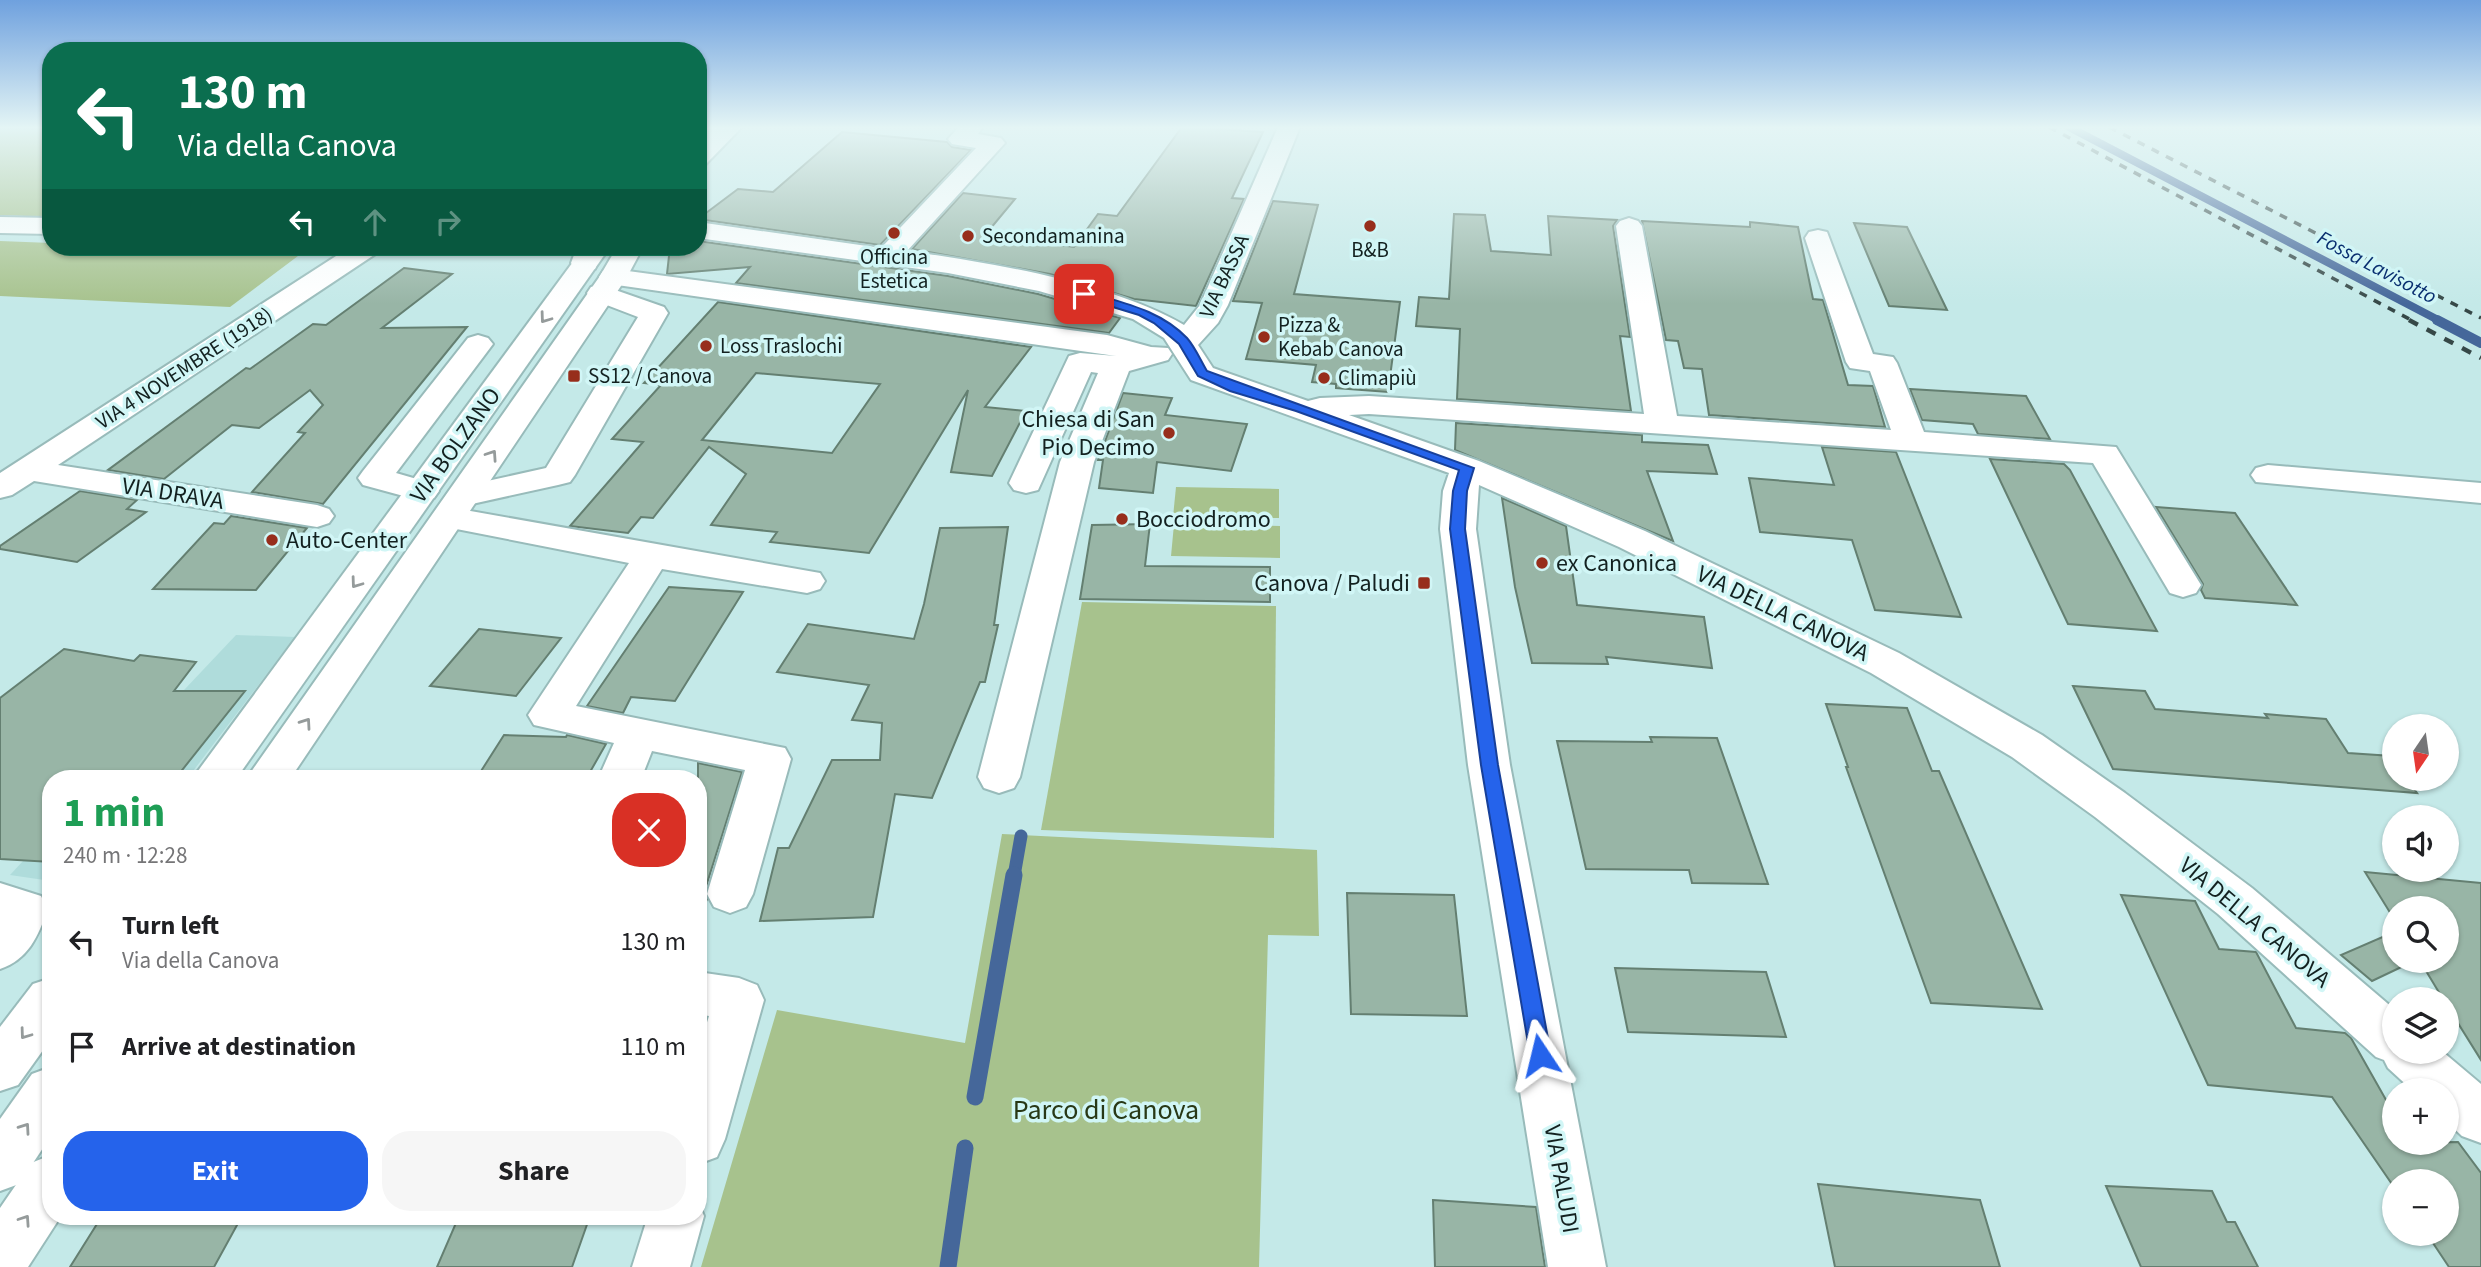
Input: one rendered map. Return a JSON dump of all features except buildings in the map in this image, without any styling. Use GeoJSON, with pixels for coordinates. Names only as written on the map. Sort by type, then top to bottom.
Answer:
{"type":"FeatureCollection","features":[{"type":"Feature","properties":{"kind":"main road"},"geometry":{"type":"LineString","coordinates":[[889,255],[953,186]]}},
{"type":"Feature","properties":{"kind":"main road","name":"VIA BASSA"},"geometry":{"type":"LineString","coordinates":[[1185,346],[1214,305],[1264,186]]}},
{"type":"Feature","properties":{"kind":"main road"},"geometry":{"type":"LineString","coordinates":[[0,225],[42,226]]}},
{"type":"Feature","properties":{"kind":"main road"},"geometry":{"type":"LineString","coordinates":[[1629,226],[1662,424]]}},
{"type":"Feature","properties":{"kind":"main road","name":"VIA DELLA CANOVA"},"geometry":{"type":"LineString","coordinates":[[707,231],[889,255],[1007,276],[1084,294],[1143,313],[1175,332],[1202,374],[1235,388],[1301,408],[1467,468],[1587,518],[1754,597],[1885,663],[2027,746],[2110,805],[2235,901],[2382,1030]]}},
{"type":"Feature","properties":{"kind":"main road"},"geometry":{"type":"LineString","coordinates":[[1818,238],[1861,362],[1882,363],[1911,440]]}},
{"type":"Feature","properties":{"kind":"main road","name":"VIA 4 NOVEMBRE (1918)"},"geometry":{"type":"LineString","coordinates":[[0,488],[355,256]]}},
{"type":"Feature","properties":{"kind":"main road","name":"VIA BOLZANO"},"geometry":{"type":"LineString","coordinates":[[220,770],[422,491],[597,265],[614,256]]}},
{"type":"Feature","properties":{"kind":"main road"},"geometry":{"type":"LineString","coordinates":[[597,265],[1107,344],[1132,360]]}},
{"type":"Feature","properties":{"kind":"main road"},"geometry":{"type":"LineString","coordinates":[[456,507],[558,475],[654,313],[597,265]]}},
{"type":"Feature","properties":{"kind":"main road","name":"VIA BOLZANO"},"geometry":{"type":"LineString","coordinates":[[273,770],[456,507],[597,265]]}},
{"type":"Feature","properties":{"kind":"main road"},"geometry":{"type":"LineString","coordinates":[[422,491],[375,478],[478,344]]}},
{"type":"Feature","properties":{"kind":"main road"},"geometry":{"type":"LineString","coordinates":[[1027,483],[1080,362],[1132,360],[1185,346]]}},
{"type":"Feature","properties":{"kind":"main road"},"geometry":{"type":"LineString","coordinates":[[999,777],[1077,462],[1132,360]]}},
{"type":"Feature","properties":{"kind":"main road"},"geometry":{"type":"LineString","coordinates":[[1301,408],[1369,405],[2104,454],[2183,584]]}},
{"type":"Feature","properties":{"kind":"main road","name":"VIA PALUDI"},"geometry":{"type":"LineString","coordinates":[[1467,468],[1460,491],[1458,529],[1488,751],[1577,1267]]}},
{"type":"Feature","properties":{"kind":"main road","name":"VIA DRAVA"},"geometry":{"type":"LineString","coordinates":[[29,470],[317,516]]}},
{"type":"Feature","properties":{"kind":"main road"},"geometry":{"type":"LineString","coordinates":[[2269,475],[2481,493]]}},
{"type":"Feature","properties":{"kind":"main road","name":"VIA BOLZANO"},"geometry":{"type":"LineString","coordinates":[[456,507],[652,556],[807,581]]}},
{"type":"Feature","properties":{"kind":"main road"},"geometry":{"type":"LineString","coordinates":[[652,556],[549,715],[770,759],[730,894]]}},
{"type":"Feature","properties":{"kind":"main road"},"geometry":{"type":"LineString","coordinates":[[623,770],[639,733]]}},
{"type":"Feature","properties":{"kind":"main road"},"geometry":{"type":"LineString","coordinates":[[0,902],[24,909],[18,927],[0,949]]}},
{"type":"Feature","properties":{"kind":"main road"},"geometry":{"type":"LineString","coordinates":[[707,995],[739,1000],[707,1108]]}},
{"type":"Feature","properties":{"kind":"main road"},"geometry":{"type":"LineString","coordinates":[[0,1068],[42,1011]]}},
{"type":"Feature","properties":{"kind":"main road"},"geometry":{"type":"LineString","coordinates":[[2420,1064],[2481,1118]]}},
{"type":"Feature","properties":{"kind":"main road"},"geometry":{"type":"LineString","coordinates":[[0,1165],[42,1104]]}},
{"type":"Feature","properties":{"kind":"main road"},"geometry":{"type":"LineString","coordinates":[[0,1258],[42,1195]]}},
{"type":"Feature","properties":{"kind":"main road"},"geometry":{"type":"LineString","coordinates":[[661,1267],[673,1225]]}},
{"type":"Feature","properties":{"kind":"shaded area"},"geometry":{"type":"Polygon","coordinates":[[[236,635],[295,637],[194,770],[108,770],[236,635]]]}},
{"type":"Feature","properties":{"kind":"shaded area"},"geometry":{"type":"Polygon","coordinates":[[[42,841],[42,880],[10,875],[42,841]]]}},
{"type":"Feature","properties":{"kind":"green space"},"geometry":{"type":"Polygon","coordinates":[[[0,186],[42,186],[42,217],[0,215],[0,186]]]}},
{"type":"Feature","properties":{"kind":"green space"},"geometry":{"type":"Polygon","coordinates":[[[0,241],[42,243],[42,256],[298,256],[230,307],[0,296],[0,241]]]}},
{"type":"Feature","properties":{"kind":"green space"},"geometry":{"type":"Polygon","coordinates":[[[1176,487],[1279,489],[1279,518],[1173,517],[1176,487]]]}},
{"type":"Feature","properties":{"kind":"green space"},"geometry":{"type":"Polygon","coordinates":[[[1174,524],[1280,526],[1280,558],[1171,556],[1174,524]]]}},
{"type":"Feature","properties":{"kind":"green space"},"geometry":{"type":"Polygon","coordinates":[[[1082,602],[1276,606],[1274,838],[1041,830],[1082,602]]]}},
{"type":"Feature","properties":{"kind":"green space","name":"Parco di Canova"},"geometry":{"type":"Polygon","coordinates":[[[1002,834],[1317,850],[1319,936],[1268,935],[1259,1267],[701,1267],[777,1010],[965,1043],[1002,834]]]}},
{"type":"Feature","properties":{"kind":"waterway","name":"Fossa Lavisotto"},"geometry":{"type":"LineString","coordinates":[[2182,186],[2440,321]]}},
{"type":"Feature","properties":{"kind":"waterway","name":"Fossa Lavisotto"},"geometry":{"type":"LineString","coordinates":[[2437,320],[2481,343]]}},
{"type":"Feature","properties":{"kind":"waterway"},"geometry":{"type":"LineString","coordinates":[[1014,876],[1021,836]]}},
{"type":"Feature","properties":{"kind":"waterway"},"geometry":{"type":"LineString","coordinates":[[975,1097],[1014,875]]}},
{"type":"Feature","properties":{"kind":"waterway"},"geometry":{"type":"LineString","coordinates":[[948,1267],[965,1148]]}},
{"type":"Feature","properties":{"kind":"railway"},"geometry":{"type":"LineString","coordinates":[[2160,186],[2413,321]]}},
{"type":"Feature","properties":{"kind":"railway"},"geometry":{"type":"LineString","coordinates":[[2224,186],[2481,318]]}},
{"type":"Feature","properties":{"kind":"railway"},"geometry":{"type":"LineString","coordinates":[[2409,320],[2481,358]]}},
{"type":"Feature","properties":{"kind":"place","name":"B&B"},"geometry":{"type":"Point","coordinates":[1370,226]}},
{"type":"Feature","properties":{"kind":"place","name":"Officina Estetica"},"geometry":{"type":"Point","coordinates":[894,233]}},
{"type":"Feature","properties":{"kind":"place","name":"Secondamanina"},"geometry":{"type":"Point","coordinates":[968,236]}},
{"type":"Feature","properties":{"kind":"place","name":"Pizza & Kebab Canova"},"geometry":{"type":"Point","coordinates":[1264,337]}},
{"type":"Feature","properties":{"kind":"place","name":"Loss Traslochi"},"geometry":{"type":"Point","coordinates":[706,346]}},
{"type":"Feature","properties":{"kind":"place","name":"SS12 / Canova"},"geometry":{"type":"Point","coordinates":[574,376]}},
{"type":"Feature","properties":{"kind":"place","name":"Climapiù"},"geometry":{"type":"Point","coordinates":[1324,378]}},
{"type":"Feature","properties":{"kind":"place","name":"Chiesa di San Pio Decimo"},"geometry":{"type":"Point","coordinates":[1169,433]}},
{"type":"Feature","properties":{"kind":"place","name":"Bocciodromo"},"geometry":{"type":"Point","coordinates":[1122,519]}},
{"type":"Feature","properties":{"kind":"place","name":"Auto-Center"},"geometry":{"type":"Point","coordinates":[272,540]}},
{"type":"Feature","properties":{"kind":"place","name":"ex Canonica"},"geometry":{"type":"Point","coordinates":[1542,563]}},
{"type":"Feature","properties":{"kind":"place","name":"Canova / Paludi"},"geometry":{"type":"Point","coordinates":[1424,583]}},
{"type":"Feature","properties":{"kind":"route"},"geometry":{"type":"LineString","coordinates":[[1084,294],[1143,313],[1175,332],[1184,342],[1202,374],[1235,388],[1301,408],[1467,468],[1460,491],[1458,529],[1489,765],[1540,1055]]}}]}
